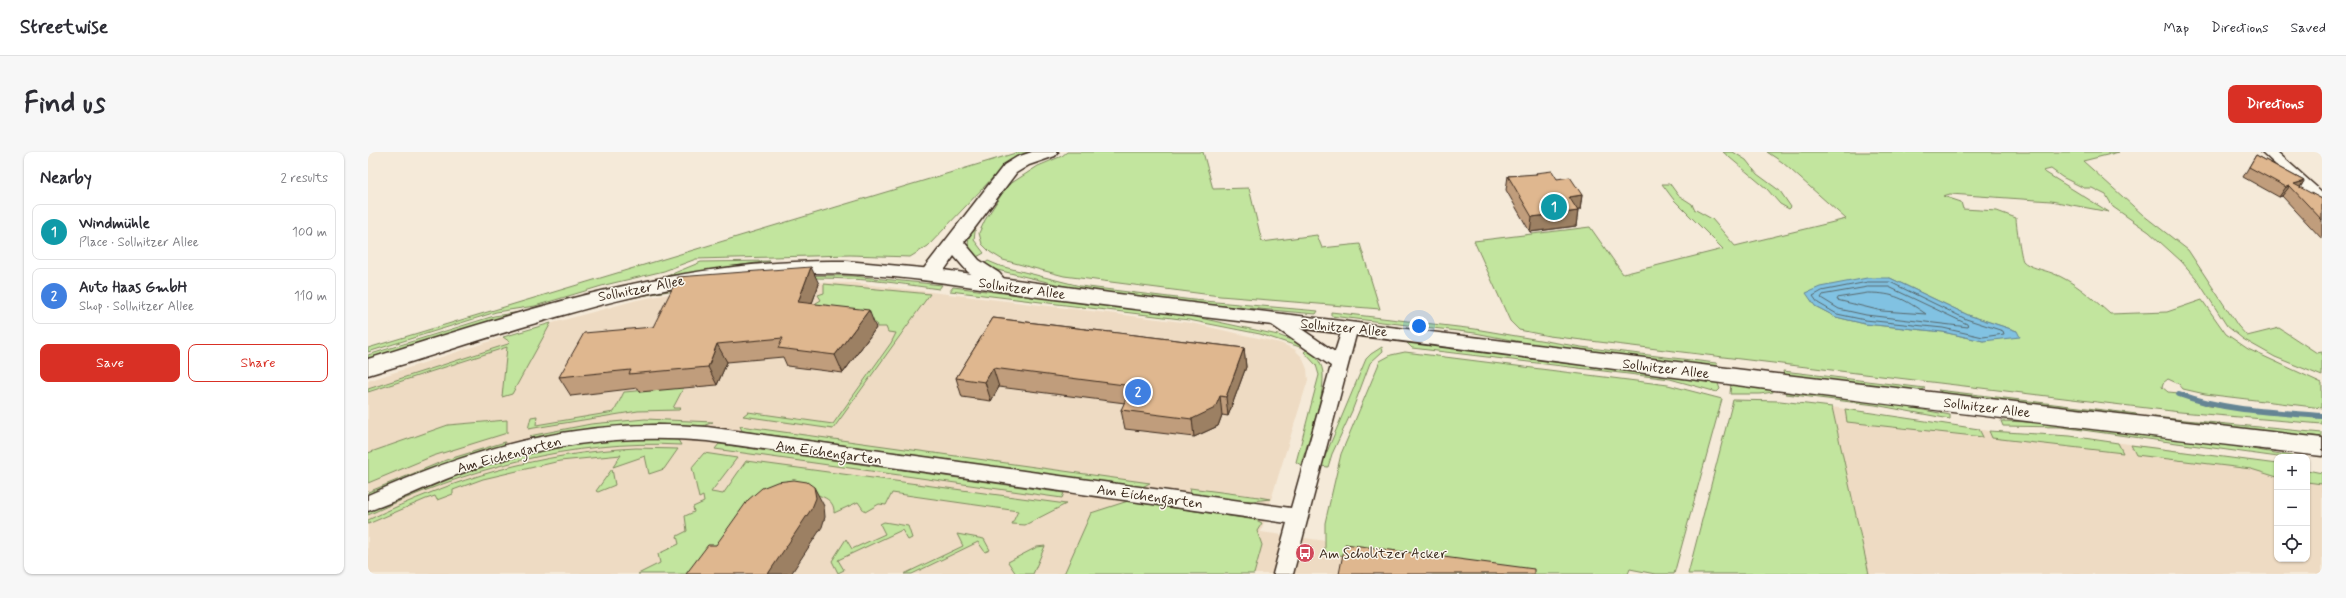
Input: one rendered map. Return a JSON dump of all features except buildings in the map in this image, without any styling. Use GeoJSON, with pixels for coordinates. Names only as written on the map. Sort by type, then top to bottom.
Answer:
{"type":"FeatureCollection","features":[{"type":"Feature","properties":{"kind":"main road"},"geometry":{"type":"LineString","coordinates":[[929,275],[955,244],[994,188],[1010,169],[1023,161],[1049,152]]}},
{"type":"Feature","properties":{"kind":"main road"},"geometry":{"type":"LineString","coordinates":[[955,244],[963,255],[979,270],[991,275],[999,285]]}},
{"type":"Feature","properties":{"kind":"main road","name":"Sollnitzer Allee"},"geometry":{"type":"LineString","coordinates":[[368,367],[626,289],[718,274],[783,268],[834,267],[929,275],[1140,304],[1350,327],[2001,409],[2322,447]]}},
{"type":"Feature","properties":{"kind":"street"},"geometry":{"type":"LineString","coordinates":[[2269,152],[2322,200]]}},
{"type":"Feature","properties":{"kind":"street"},"geometry":{"type":"LineString","coordinates":[[1275,319],[1288,330],[1311,342],[1339,363]]}},
{"type":"Feature","properties":{"kind":"street"},"geometry":{"type":"LineString","coordinates":[[1283,574],[1350,327]]}},
{"type":"Feature","properties":{"kind":"street","name":"Am Eichengarten"},"geometry":{"type":"LineString","coordinates":[[368,503],[436,474],[523,448],[564,439],[599,434],[633,431],[670,431],[725,437],[1298,517]]}},
{"type":"Feature","properties":{"kind":"shaded area"},"geometry":{"type":"Polygon","coordinates":[[[782,282],[855,283],[1191,323],[1280,343],[1294,349],[1302,357],[1307,369],[1308,380],[1261,532],[1563,574],[368,574],[368,381],[516,333],[637,300],[674,293],[782,282]]]}},
{"type":"Feature","properties":{"kind":"shaded area"},"geometry":{"type":"Polygon","coordinates":[[[1832,407],[1989,431],[2070,436],[2274,464],[2274,562],[2310,562],[2310,471],[2322,473],[2322,574],[1869,574],[1832,407]]]}},
{"type":"Feature","properties":{"kind":"green space"},"geometry":{"type":"Polygon","coordinates":[[[1019,152],[1031,152],[1015,159],[1000,170],[928,246],[910,257],[850,255],[696,259],[664,271],[605,285],[535,306],[496,312],[368,352],[368,348],[1019,152]]]}},
{"type":"Feature","properties":{"kind":"green space"},"geometry":{"type":"Polygon","coordinates":[[[1067,152],[1203,152],[1213,189],[1249,188],[1262,242],[1317,235],[1322,248],[1360,244],[1380,309],[1220,296],[1064,276],[1003,260],[990,252],[982,244],[979,233],[985,220],[1007,186],[1038,166],[1062,156],[1067,152]]]}},
{"type":"Feature","properties":{"kind":"green space"},"geometry":{"type":"Polygon","coordinates":[[[1723,152],[1733,152],[1746,160],[1757,174],[1780,191],[1791,207],[1789,209],[1780,204],[1767,189],[1723,152]]]}},
{"type":"Feature","properties":{"kind":"green space"},"geometry":{"type":"Polygon","coordinates":[[[1767,152],[2119,152],[2083,161],[2143,215],[2188,250],[2238,326],[2247,336],[2279,328],[2317,353],[2322,352],[2322,376],[2275,357],[2243,339],[2227,326],[2196,278],[2181,261],[2149,232],[2113,207],[2106,195],[2092,188],[2084,188],[2062,177],[2051,169],[2043,171],[2109,212],[2051,201],[1950,194],[1943,196],[1961,202],[1963,209],[1997,211],[2016,218],[2023,261],[2032,267],[2060,276],[2082,290],[2110,314],[2167,312],[2202,300],[2226,334],[2248,349],[2322,383],[2322,408],[2205,394],[2183,389],[2179,384],[2168,379],[2163,383],[2162,387],[2168,392],[2179,393],[2209,406],[2322,418],[2322,424],[2180,412],[1549,336],[1519,330],[1510,321],[1474,241],[1590,227],[1623,274],[1723,249],[1674,200],[1662,184],[1670,184],[1678,195],[1692,204],[1694,209],[1712,219],[1735,246],[1846,219],[1782,162],[1767,152]],[[1890,278],[1815,306],[1836,317],[1865,324],[1943,332],[1983,341],[2017,331],[1968,315],[1890,278]]]}},
{"type":"Feature","properties":{"kind":"green space"},"geometry":{"type":"Polygon","coordinates":[[[976,224],[974,240],[984,253],[975,258],[969,249],[968,241],[976,224]]]}},
{"type":"Feature","properties":{"kind":"green space"},"geometry":{"type":"Polygon","coordinates":[[[770,261],[667,276],[701,262],[770,261]]]}},
{"type":"Feature","properties":{"kind":"green space"},"geometry":{"type":"Polygon","coordinates":[[[988,261],[1000,266],[1080,286],[1193,300],[1318,311],[1316,314],[1191,303],[1077,289],[993,269],[984,264],[988,261]]]}},
{"type":"Feature","properties":{"kind":"green space"},"geometry":{"type":"Polygon","coordinates":[[[784,275],[852,276],[942,285],[939,289],[872,280],[815,278],[748,281],[681,289],[615,301],[582,309],[631,293],[784,275]]]}},
{"type":"Feature","properties":{"kind":"green space"},"geometry":{"type":"Polygon","coordinates":[[[824,284],[930,294],[833,429],[743,416],[748,412],[833,424],[891,343],[896,333],[888,332],[886,327],[877,327],[876,323],[869,324],[813,313],[816,303],[821,300],[818,295],[824,293],[824,284]]]}},
{"type":"Feature","properties":{"kind":"green space"},"geometry":{"type":"Polygon","coordinates":[[[953,287],[1191,316],[1278,335],[1304,345],[1300,347],[1260,334],[1189,320],[950,291],[953,287]]]}},
{"type":"Feature","properties":{"kind":"green space"},"geometry":{"type":"Polygon","coordinates":[[[534,310],[368,362],[368,355],[494,316],[534,310]]]}},
{"type":"Feature","properties":{"kind":"green space"},"geometry":{"type":"Polygon","coordinates":[[[1331,312],[1475,329],[1581,347],[1716,363],[1718,367],[1537,345],[1475,333],[1331,316],[1331,312]]]}},
{"type":"Feature","properties":{"kind":"green space"},"geometry":{"type":"Polygon","coordinates":[[[551,323],[512,394],[502,397],[507,347],[368,392],[368,389],[508,344],[510,342],[503,337],[551,323]]]}},
{"type":"Feature","properties":{"kind":"green space"},"geometry":{"type":"Polygon","coordinates":[[[1406,342],[1717,381],[1720,389],[1717,392],[1670,379],[1412,348],[1406,342]]]}},
{"type":"Feature","properties":{"kind":"green space"},"geometry":{"type":"Polygon","coordinates":[[[1382,347],[1383,351],[1370,363],[1352,411],[1332,454],[1328,467],[1321,466],[1366,359],[1382,347]]]}},
{"type":"Feature","properties":{"kind":"green space"},"geometry":{"type":"Polygon","coordinates":[[[1308,349],[1316,357],[1323,371],[1323,385],[1315,420],[1301,465],[1296,462],[1319,375],[1316,365],[1304,352],[1308,349]]]}},
{"type":"Feature","properties":{"kind":"green space"},"geometry":{"type":"Polygon","coordinates":[[[1405,352],[1668,385],[1722,399],[1674,574],[1655,574],[1630,569],[1628,574],[1433,574],[1325,552],[1325,523],[1341,454],[1380,361],[1391,355],[1405,352]]]}},
{"type":"Feature","properties":{"kind":"green space"},"geometry":{"type":"Polygon","coordinates":[[[1783,371],[1925,388],[1920,392],[1784,375],[1783,371]]]}},
{"type":"Feature","properties":{"kind":"green space"},"geometry":{"type":"Polygon","coordinates":[[[1731,383],[1773,388],[1773,392],[1760,394],[1730,394],[1731,383]]]}},
{"type":"Feature","properties":{"kind":"green space"},"geometry":{"type":"Polygon","coordinates":[[[684,387],[673,408],[681,408],[679,410],[638,411],[528,429],[531,417],[537,416],[536,425],[614,412],[624,392],[684,387]]]}},
{"type":"Feature","properties":{"kind":"green space"},"geometry":{"type":"Polygon","coordinates":[[[1785,389],[1892,404],[1950,415],[1950,419],[1875,405],[1786,394],[1785,389]]]}},
{"type":"Feature","properties":{"kind":"green space"},"geometry":{"type":"Polygon","coordinates":[[[1938,390],[2137,414],[2133,418],[1946,395],[1938,390]]]}},
{"type":"Feature","properties":{"kind":"green space"},"geometry":{"type":"Polygon","coordinates":[[[1733,400],[1780,401],[1832,407],[1869,574],[1688,574],[1733,400]]]}},
{"type":"Feature","properties":{"kind":"green space"},"geometry":{"type":"Polygon","coordinates":[[[1845,409],[1979,429],[1983,437],[1847,422],[1845,409]]]}},
{"type":"Feature","properties":{"kind":"green space"},"geometry":{"type":"Polygon","coordinates":[[[2154,417],[2322,433],[2322,437],[2163,421],[2154,417]]]}},
{"type":"Feature","properties":{"kind":"green space"},"geometry":{"type":"Polygon","coordinates":[[[645,419],[713,422],[703,426],[656,424],[594,428],[534,439],[529,436],[591,424],[645,419]]]}},
{"type":"Feature","properties":{"kind":"green space"},"geometry":{"type":"Polygon","coordinates":[[[507,420],[507,433],[433,456],[368,483],[368,453],[448,425],[507,420]]]}},
{"type":"Feature","properties":{"kind":"green space"},"geometry":{"type":"Polygon","coordinates":[[[2001,421],[2057,423],[2211,442],[2281,454],[2274,454],[2274,456],[2061,427],[2003,426],[2001,421]]]}},
{"type":"Feature","properties":{"kind":"green space"},"geometry":{"type":"Polygon","coordinates":[[[740,426],[1150,483],[1142,487],[742,431],[740,426]]]}},
{"type":"Feature","properties":{"kind":"green space"},"geometry":{"type":"Polygon","coordinates":[[[1989,431],[2070,436],[2118,443],[2123,453],[1992,438],[1989,431]]]}},
{"type":"Feature","properties":{"kind":"green space"},"geometry":{"type":"Polygon","coordinates":[[[617,439],[669,439],[678,440],[681,445],[640,444],[600,447],[560,452],[520,460],[443,484],[368,515],[368,510],[398,497],[490,465],[552,449],[617,439]]]}},
{"type":"Feature","properties":{"kind":"green space"},"geometry":{"type":"Polygon","coordinates":[[[505,442],[503,447],[368,496],[368,492],[446,460],[505,442]]]}},
{"type":"Feature","properties":{"kind":"green space"},"geometry":{"type":"Polygon","coordinates":[[[719,444],[1064,493],[1062,498],[715,449],[719,444]]]}},
{"type":"Feature","properties":{"kind":"green space"},"geometry":{"type":"Polygon","coordinates":[[[2131,445],[2274,464],[2274,476],[2251,469],[2136,455],[2131,445]]]}},
{"type":"Feature","properties":{"kind":"green space"},"geometry":{"type":"Polygon","coordinates":[[[636,448],[678,449],[664,469],[649,474],[645,456],[613,467],[621,455],[560,461],[483,479],[453,490],[453,494],[437,500],[435,496],[426,499],[368,524],[368,520],[401,505],[465,480],[498,470],[565,455],[636,448]]]}},
{"type":"Feature","properties":{"kind":"green space"},"geometry":{"type":"Polygon","coordinates":[[[704,453],[737,458],[711,492],[723,494],[746,461],[1066,504],[1025,525],[1012,524],[1018,511],[892,493],[886,505],[879,504],[865,512],[858,502],[834,513],[832,504],[826,498],[808,493],[704,574],[638,574],[660,563],[658,554],[679,544],[677,536],[687,531],[685,516],[694,512],[693,507],[704,502],[703,496],[699,498],[692,467],[704,453]]]}},
{"type":"Feature","properties":{"kind":"green space"},"geometry":{"type":"Polygon","coordinates":[[[612,469],[615,485],[598,492],[596,491],[612,469]]]}},
{"type":"Feature","properties":{"kind":"green space"},"geometry":{"type":"Polygon","coordinates":[[[2310,471],[2322,473],[2322,484],[2310,482],[2310,471]]]}},
{"type":"Feature","properties":{"kind":"green space"},"geometry":{"type":"Polygon","coordinates":[[[1190,488],[1270,499],[1240,501],[1220,499],[1191,493],[1190,488]]]}},
{"type":"Feature","properties":{"kind":"green space"},"geometry":{"type":"Polygon","coordinates":[[[1128,501],[1256,520],[1262,523],[1257,531],[1262,545],[1254,574],[1064,574],[1091,513],[1128,501]]]}},
{"type":"Feature","properties":{"kind":"green space"},"geometry":{"type":"Polygon","coordinates":[[[884,522],[908,526],[912,538],[908,540],[902,530],[838,560],[844,570],[838,573],[832,561],[846,539],[852,549],[885,534],[880,524],[884,522]]]}},
{"type":"Feature","properties":{"kind":"green space"},"geometry":{"type":"Polygon","coordinates":[[[957,534],[984,539],[990,550],[985,552],[978,542],[912,574],[904,574],[963,546],[957,534]]]}},
{"type":"Feature","properties":{"kind":"green space"},"geometry":{"type":"Polygon","coordinates":[[[1045,546],[1033,574],[1016,574],[1008,562],[1037,547],[1045,546]]]}},
{"type":"Feature","properties":{"kind":"water"},"geometry":{"type":"Polygon","coordinates":[[[1867,278],[1890,278],[1968,315],[2017,331],[2020,337],[1983,341],[1943,332],[1865,324],[1836,317],[1815,306],[1806,293],[1820,287],[1867,278]]]}},
{"type":"Feature","properties":{"kind":"waterway"},"geometry":{"type":"LineString","coordinates":[[2179,394],[2196,400],[2250,410],[2322,416]]}},
{"type":"Feature","properties":{"kind":"place","name":"Windmühle"},"geometry":{"type":"Point","coordinates":[1554,207]}},
{"type":"Feature","properties":{"kind":"place","name":"Auto Haas GmbH"},"geometry":{"type":"Point","coordinates":[1138,392]}},
{"type":"Feature","properties":{"kind":"place","name":"Am Scholitzer Acker"},"geometry":{"type":"Point","coordinates":[1305,553]}}]}
